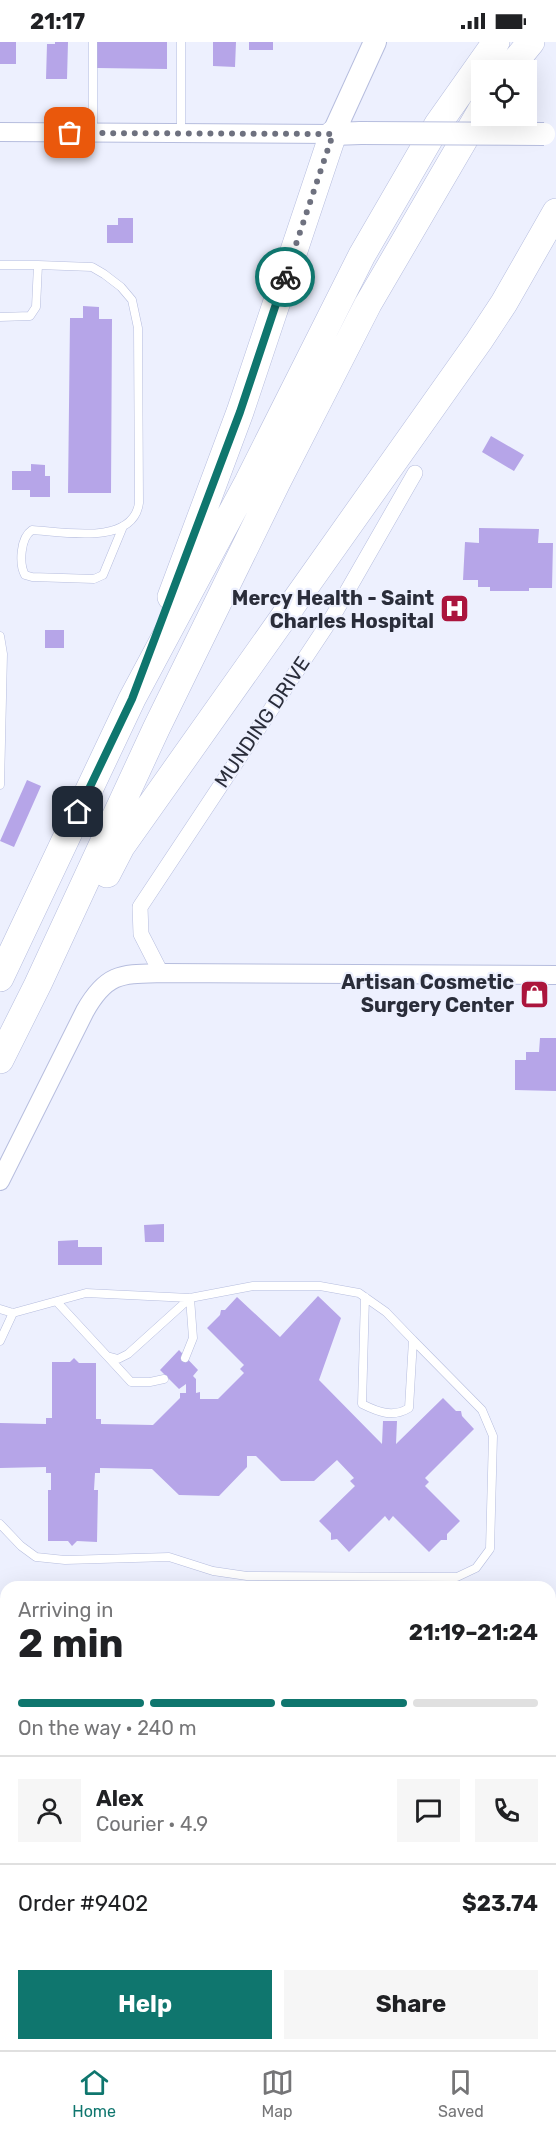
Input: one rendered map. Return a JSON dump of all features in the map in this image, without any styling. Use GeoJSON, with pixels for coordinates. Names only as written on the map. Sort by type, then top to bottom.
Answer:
{"type":"FeatureCollection","features":[{"type":"Feature","properties":{"kind":"highway"},"geometry":{"type":"LineString","coordinates":[[0,978],[132,699],[249,482],[362,255],[438,124],[496,42]]}},
{"type":"Feature","properties":{"kind":"highway"},"geometry":{"type":"LineString","coordinates":[[516,60],[531,42]]}},
{"type":"Feature","properties":{"kind":"highway"},"geometry":{"type":"LineString","coordinates":[[0,1060],[38,984],[156,729],[277,482],[368,304],[472,126]]}},
{"type":"Feature","properties":{"kind":"highway"},"geometry":{"type":"LineString","coordinates":[[132,699],[240,412],[333,134]]}},
{"type":"Feature","properties":{"kind":"highway"},"geometry":{"type":"LineString","coordinates":[[38,984],[81,919],[122,847],[479,341],[504,303],[556,212]]}},
{"type":"Feature","properties":{"kind":"main road"},"geometry":{"type":"LineString","coordinates":[[375,42],[333,134],[550,134]]}},
{"type":"Feature","properties":{"kind":"street"},"geometry":{"type":"LineString","coordinates":[[0,132],[333,134]]}},
{"type":"Feature","properties":{"kind":"street","name":"MUNDING DRIVE"},"geometry":{"type":"LineString","coordinates":[[161,973],[141,934],[140,907],[333,616],[415,473]]}},
{"type":"Feature","properties":{"kind":"street"},"geometry":{"type":"LineString","coordinates":[[0,1181],[85,1011],[93,998],[111,979],[124,975],[161,973],[556,975]]}},
{"type":"Feature","properties":{"kind":"lane"},"geometry":{"type":"LineString","coordinates":[[93,42],[93,133]]}},
{"type":"Feature","properties":{"kind":"lane"},"geometry":{"type":"LineString","coordinates":[[181,42],[181,134]]}},
{"type":"Feature","properties":{"kind":"lane"},"geometry":{"type":"LineString","coordinates":[[0,265],[92,267],[122,287],[132,300],[136,312],[137,512],[132,521],[122,529],[100,533],[32,530],[26,534],[23,541],[22,569],[26,575],[32,577],[94,579],[103,575],[122,529]]}},
{"type":"Feature","properties":{"kind":"lane"},"geometry":{"type":"LineString","coordinates":[[0,316],[30,316],[36,307],[38,265]]}},
{"type":"Feature","properties":{"kind":"lane"},"geometry":{"type":"LineString","coordinates":[[0,636],[3,654],[0,785]]}},
{"type":"Feature","properties":{"kind":"lane"},"geometry":{"type":"LineString","coordinates":[[0,1309],[13,1313],[58,1303],[86,1293],[190,1298],[253,1286],[320,1286],[359,1293],[386,1312],[482,1410],[493,1436],[490,1549],[476,1568],[457,1577],[247,1576],[213,1571],[170,1557],[65,1560],[36,1557],[21,1546],[0,1524]]}},
{"type":"Feature","properties":{"kind":"lane"},"geometry":{"type":"LineString","coordinates":[[364,1297],[362,1404],[377,1412],[399,1414],[409,1408],[413,1340]]}},
{"type":"Feature","properties":{"kind":"lane"},"geometry":{"type":"LineString","coordinates":[[107,1356],[118,1359],[128,1354],[190,1298]]}},
{"type":"Feature","properties":{"kind":"lane"},"geometry":{"type":"LineString","coordinates":[[186,1358],[194,1338],[190,1298]]}},
{"type":"Feature","properties":{"kind":"lane"},"geometry":{"type":"LineString","coordinates":[[58,1303],[131,1382],[164,1379]]}},
{"type":"Feature","properties":{"kind":"lane"},"geometry":{"type":"LineString","coordinates":[[0,1341],[13,1313]]}},
{"type":"Feature","properties":{"kind":"building"},"geometry":{"type":"Polygon","coordinates":[[[0,42],[16,42],[16,64],[0,64],[0,42]]]}},
{"type":"Feature","properties":{"kind":"building"},"geometry":{"type":"Polygon","coordinates":[[[55,42],[68,42],[67,79],[46,79],[47,44],[55,44],[55,42]]]}},
{"type":"Feature","properties":{"kind":"building"},"geometry":{"type":"Polygon","coordinates":[[[97,42],[167,42],[167,69],[97,68],[97,42]]]}},
{"type":"Feature","properties":{"kind":"building"},"geometry":{"type":"Polygon","coordinates":[[[213,42],[236,42],[235,67],[213,66],[213,42]]]}},
{"type":"Feature","properties":{"kind":"building"},"geometry":{"type":"Polygon","coordinates":[[[249,42],[273,42],[273,50],[249,50],[249,42]]]}},
{"type":"Feature","properties":{"kind":"building"},"geometry":{"type":"Polygon","coordinates":[[[118,218],[133,218],[133,243],[107,243],[107,225],[118,225],[118,218]]]}},
{"type":"Feature","properties":{"kind":"building"},"geometry":{"type":"Polygon","coordinates":[[[83,306],[99,307],[99,319],[112,319],[111,493],[68,493],[70,318],[83,318],[83,306]]]}},
{"type":"Feature","properties":{"kind":"building"},"geometry":{"type":"Polygon","coordinates":[[[491,436],[524,455],[514,471],[482,452],[491,436]]]}},
{"type":"Feature","properties":{"kind":"building"},"geometry":{"type":"Polygon","coordinates":[[[31,464],[45,465],[45,476],[50,476],[50,497],[30,497],[30,490],[12,490],[12,471],[31,471],[31,464]]]}},
{"type":"Feature","properties":{"kind":"building"},"geometry":{"type":"Polygon","coordinates":[[[479,528],[539,529],[538,543],[553,543],[552,588],[529,588],[529,591],[490,591],[490,587],[478,587],[478,580],[463,580],[465,542],[479,543],[479,528]]]}},
{"type":"Feature","properties":{"kind":"building"},"geometry":{"type":"Polygon","coordinates":[[[45,630],[64,630],[64,648],[45,648],[45,630]]]}},
{"type":"Feature","properties":{"kind":"building"},"geometry":{"type":"Polygon","coordinates":[[[27,780],[41,786],[14,847],[0,841],[27,780]]]}},
{"type":"Feature","properties":{"kind":"building"},"geometry":{"type":"Polygon","coordinates":[[[540,1038],[556,1038],[556,1091],[515,1090],[515,1060],[526,1060],[526,1052],[539,1052],[540,1038]]]}},
{"type":"Feature","properties":{"kind":"building"},"geometry":{"type":"Polygon","coordinates":[[[164,1224],[164,1242],[145,1242],[144,1225],[164,1224]]]}},
{"type":"Feature","properties":{"kind":"building"},"geometry":{"type":"Polygon","coordinates":[[[78,1240],[78,1247],[102,1247],[102,1265],[58,1265],[58,1241],[78,1240]]]}},
{"type":"Feature","properties":{"kind":"building"},"geometry":{"type":"Polygon","coordinates":[[[318,1296],[341,1318],[319,1380],[382,1444],[383,1421],[397,1421],[396,1444],[443,1398],[456,1411],[461,1411],[462,1416],[474,1429],[425,1478],[429,1482],[425,1486],[460,1521],[447,1534],[447,1540],[441,1540],[429,1552],[393,1516],[389,1521],[385,1516],[349,1552],[337,1539],[331,1540],[331,1533],[319,1521],[355,1486],[350,1481],[354,1478],[337,1460],[314,1481],[281,1481],[256,1456],[247,1456],[247,1467],[219,1496],[179,1495],[152,1469],[100,1468],[100,1473],[95,1473],[94,1490],[98,1490],[97,1542],[77,1541],[72,1546],[68,1541],[48,1541],[48,1490],[51,1490],[51,1473],[46,1473],[46,1467],[0,1468],[0,1423],[46,1424],[46,1418],[52,1418],[52,1362],[70,1362],[74,1358],[79,1363],[96,1363],[96,1419],[101,1419],[101,1424],[153,1425],[180,1398],[180,1393],[186,1393],[186,1384],[179,1389],[160,1370],[179,1350],[198,1370],[193,1376],[196,1379],[196,1393],[200,1392],[200,1399],[218,1399],[244,1373],[240,1369],[244,1365],[207,1328],[220,1315],[221,1310],[225,1310],[237,1297],[280,1337],[318,1296]]]}},
{"type":"Feature","properties":{"kind":"way so far"},"geometry":{"type":"LineString","coordinates":[[70,133],[333,134],[285,277]]}},
{"type":"Feature","properties":{"kind":"place","name":"Mercy Health - Saint Charles Hospital"},"geometry":{"type":"Point","coordinates":[455,609]}},
{"type":"Feature","properties":{"kind":"place","name":"Artisan Cosmetic Surgery Center"},"geometry":{"type":"Point","coordinates":[535,994]}},
{"type":"Feature","properties":{"kind":"route"},"geometry":{"type":"LineString","coordinates":[[78,812],[132,699],[240,412],[285,277]]}}]}
